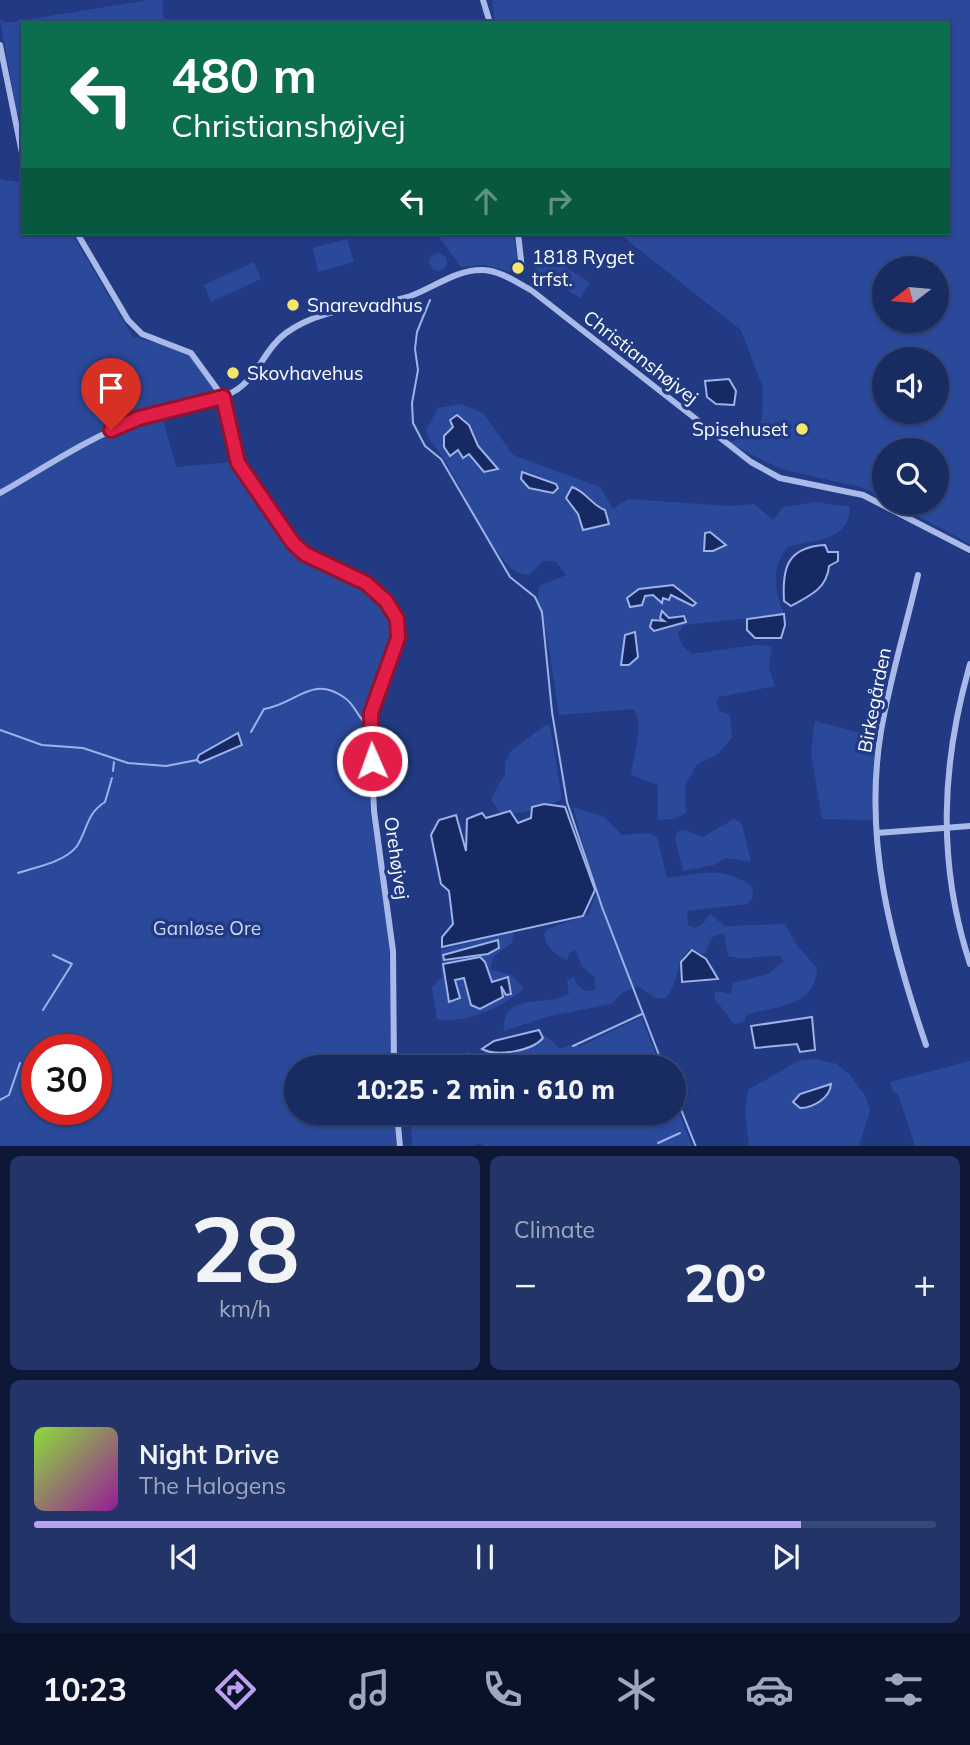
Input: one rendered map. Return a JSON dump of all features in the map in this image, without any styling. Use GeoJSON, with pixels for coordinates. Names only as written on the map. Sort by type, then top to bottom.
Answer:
{"type":"FeatureCollection","features":[{"type":"Feature","properties":{"kind":"street"},"geometry":{"type":"LineString","coordinates":[[483,0],[489,21]]}},
{"type":"Feature","properties":{"kind":"street"},"geometry":{"type":"LineString","coordinates":[[0,45],[21,148]]}},
{"type":"Feature","properties":{"kind":"street"},"geometry":{"type":"LineString","coordinates":[[78,235],[135,328],[191,353],[223,397]]}},
{"type":"Feature","properties":{"kind":"street"},"geometry":{"type":"LineString","coordinates":[[518,235],[522,269]]}},
{"type":"Feature","properties":{"kind":"street","name":"Christianshøjvej"},"geometry":{"type":"LineString","coordinates":[[0,493],[111,430],[139,418],[223,397],[244,384],[280,339],[303,324],[346,308],[407,297],[470,271],[493,272],[531,290],[751,462],[780,478],[863,495],[970,550]]}},
{"type":"Feature","properties":{"kind":"street","name":"Orehøjvej"},"geometry":{"type":"LineString","coordinates":[[223,397],[238,463],[293,543],[305,554],[366,583],[386,601],[397,619],[398,638],[370,723],[374,811],[393,951],[394,1055]]}},
{"type":"Feature","properties":{"kind":"street","name":"Birkegården"},"geometry":{"type":"LineString","coordinates":[[918,575],[881,731],[877,833],[879,867],[892,941],[926,1045]]}},
{"type":"Feature","properties":{"kind":"street"},"geometry":{"type":"LineString","coordinates":[[970,664],[951,745],[945,827],[951,891],[970,964]]}},
{"type":"Feature","properties":{"kind":"street"},"geometry":{"type":"LineString","coordinates":[[877,833],[970,826]]}},
{"type":"Feature","properties":{"kind":"street"},"geometry":{"type":"LineString","coordinates":[[398,1125],[400,1146]]}},
{"type":"Feature","properties":{"kind":"green space"},"geometry":{"type":"Polygon","coordinates":[[[149,0],[162,0],[164,21],[21,21],[21,110],[17,115],[0,19],[5,23],[149,0]]]}},
{"type":"Feature","properties":{"kind":"green space"},"geometry":{"type":"Polygon","coordinates":[[[492,0],[970,0],[970,544],[916,515],[949,515],[949,438],[872,438],[872,492],[781,469],[729,443],[753,431],[762,419],[763,388],[741,330],[621,235],[950,235],[950,21],[495,21],[492,0]]]}},
{"type":"Feature","properties":{"kind":"green space","name":"Ganløse Ore"},"geometry":{"type":"Polygon","coordinates":[[[0,179],[21,183],[21,235],[74,237],[133,337],[185,350],[218,392],[162,416],[176,467],[234,462],[303,554],[365,585],[380,597],[396,620],[397,637],[367,717],[370,812],[389,929],[392,1055],[284,1055],[284,1125],[395,1125],[396,1146],[0,1146],[0,179]],[[116,388],[110,404],[123,408],[134,394],[116,388]]]}},
{"type":"Feature","properties":{"kind":"green space"},"geometry":{"type":"Polygon","coordinates":[[[438,235],[514,235],[518,262],[515,273],[485,265],[461,267],[438,235]]]}},
{"type":"Feature","properties":{"kind":"green space"},"geometry":{"type":"Polygon","coordinates":[[[347,239],[354,262],[318,272],[313,248],[347,239]]]}},
{"type":"Feature","properties":{"kind":"green space"},"geometry":{"type":"Polygon","coordinates":[[[438,253],[444,256],[447,262],[444,268],[438,271],[432,268],[429,262],[432,256],[438,253]]]}},
{"type":"Feature","properties":{"kind":"green space"},"geometry":{"type":"Polygon","coordinates":[[[544,253],[590,283],[580,298],[534,269],[544,253]]]}},
{"type":"Feature","properties":{"kind":"green space"},"geometry":{"type":"Polygon","coordinates":[[[254,262],[261,279],[211,302],[204,285],[254,262]]]}},
{"type":"Feature","properties":{"kind":"green space"},"geometry":{"type":"Polygon","coordinates":[[[461,404],[483,413],[513,455],[600,487],[613,509],[628,499],[730,506],[754,504],[773,520],[784,507],[816,502],[850,507],[844,527],[837,533],[787,547],[782,555],[776,580],[784,614],[684,625],[678,633],[682,645],[691,654],[755,645],[772,646],[769,668],[775,686],[719,697],[716,703],[720,711],[730,715],[732,738],[718,754],[697,764],[685,786],[686,813],[673,819],[658,820],[658,785],[631,775],[638,732],[634,709],[559,715],[546,630],[538,606],[539,586],[566,575],[555,561],[543,561],[530,575],[522,574],[512,569],[500,556],[427,434],[426,430],[438,408],[461,404]],[[469,424],[447,431],[451,456],[458,450],[498,469],[478,446],[469,424]],[[528,472],[526,487],[555,484],[528,472]],[[584,491],[578,520],[597,507],[584,491]],[[673,585],[639,589],[628,598],[643,600],[645,596],[654,595],[657,599],[671,595],[682,601],[695,603],[673,585]],[[684,616],[669,618],[654,631],[686,622],[684,616]]]}},
{"type":"Feature","properties":{"kind":"green space"},"geometry":{"type":"Polygon","coordinates":[[[815,721],[876,737],[872,820],[822,819],[811,753],[815,721]]]}},
{"type":"Feature","properties":{"kind":"green space"},"geometry":{"type":"Polygon","coordinates":[[[550,725],[562,799],[531,810],[500,813],[491,799],[505,774],[505,763],[511,751],[544,726],[550,725]]]}},
{"type":"Feature","properties":{"kind":"green space"},"geometry":{"type":"Polygon","coordinates":[[[573,807],[605,817],[622,835],[649,833],[657,837],[667,878],[722,873],[753,888],[752,899],[747,904],[687,911],[688,925],[695,928],[702,925],[710,914],[725,926],[785,924],[796,944],[817,968],[810,990],[792,1003],[747,1014],[744,1022],[734,1024],[715,999],[715,991],[731,994],[733,983],[768,974],[784,961],[780,956],[728,956],[724,934],[719,934],[711,940],[705,954],[688,950],[666,998],[656,998],[637,986],[622,993],[611,1004],[550,1016],[504,1031],[505,1018],[510,1010],[528,1002],[550,1000],[569,994],[567,981],[574,976],[577,985],[585,991],[595,990],[595,978],[582,966],[575,950],[567,960],[562,958],[549,947],[544,934],[548,929],[589,914],[596,894],[573,807]]]}},
{"type":"Feature","properties":{"kind":"green space"},"geometry":{"type":"Polygon","coordinates":[[[734,819],[742,824],[751,862],[726,858],[714,865],[683,871],[675,838],[678,831],[684,830],[703,837],[734,819]]]}},
{"type":"Feature","properties":{"kind":"green space"},"geometry":{"type":"Polygon","coordinates":[[[514,931],[512,943],[494,956],[490,969],[512,975],[524,989],[483,1013],[460,1019],[437,1019],[432,987],[442,977],[441,950],[514,931]],[[485,962],[444,970],[443,976],[455,988],[455,979],[465,978],[471,1005],[502,992],[502,986],[511,993],[508,977],[492,982],[485,962]]]}},
{"type":"Feature","properties":{"kind":"green space"},"geometry":{"type":"Polygon","coordinates":[[[641,1017],[656,1055],[482,1055],[543,1038],[542,1035],[549,1038],[559,1049],[577,1043],[579,1047],[641,1017]]]}},
{"type":"Feature","properties":{"kind":"green space"},"geometry":{"type":"Polygon","coordinates":[[[814,1059],[837,1064],[850,1075],[866,1097],[870,1111],[859,1146],[749,1146],[745,1112],[748,1090],[798,1061],[814,1059]],[[831,1084],[800,1094],[812,1107],[828,1093],[831,1084]]]}},
{"type":"Feature","properties":{"kind":"green space"},"geometry":{"type":"Polygon","coordinates":[[[970,1061],[970,1146],[915,1146],[898,1094],[893,1092],[890,1082],[970,1061]]]}},
{"type":"Feature","properties":{"kind":"green space"},"geometry":{"type":"Polygon","coordinates":[[[411,1125],[684,1125],[692,1146],[484,1146],[480,1143],[471,1146],[412,1146],[411,1125]]]}},
{"type":"Feature","properties":{"kind":"shaded area"},"geometry":{"type":"Polygon","coordinates":[[[729,379],[736,391],[734,405],[716,404],[707,397],[705,381],[729,379]]]}},
{"type":"Feature","properties":{"kind":"shaded area"},"geometry":{"type":"Polygon","coordinates":[[[457,415],[469,425],[478,446],[498,469],[484,472],[469,454],[463,458],[458,450],[450,456],[444,447],[444,436],[453,427],[450,420],[457,415]]]}},
{"type":"Feature","properties":{"kind":"shaded area"},"geometry":{"type":"Polygon","coordinates":[[[522,472],[556,484],[558,488],[553,493],[529,488],[521,479],[522,472]]]}},
{"type":"Feature","properties":{"kind":"shaded area"},"geometry":{"type":"Polygon","coordinates":[[[572,487],[605,510],[609,524],[583,530],[578,514],[566,498],[572,487]]]}},
{"type":"Feature","properties":{"kind":"shaded area"},"geometry":{"type":"Polygon","coordinates":[[[710,532],[726,545],[713,551],[704,551],[705,533],[710,532]]]}},
{"type":"Feature","properties":{"kind":"shaded area"},"geometry":{"type":"Polygon","coordinates":[[[825,545],[828,552],[838,552],[838,561],[829,566],[825,581],[816,591],[791,606],[784,601],[784,579],[790,561],[802,550],[825,545]]]}},
{"type":"Feature","properties":{"kind":"shaded area"},"geometry":{"type":"Polygon","coordinates":[[[673,585],[696,603],[693,606],[671,595],[669,600],[663,598],[662,603],[653,595],[645,596],[642,605],[630,607],[627,598],[639,589],[673,585]]]}},
{"type":"Feature","properties":{"kind":"shaded area"},"geometry":{"type":"Polygon","coordinates":[[[662,611],[669,618],[684,616],[686,622],[654,631],[650,627],[652,620],[664,621],[660,618],[662,611]]]}},
{"type":"Feature","properties":{"kind":"shaded area"},"geometry":{"type":"Polygon","coordinates":[[[784,614],[785,625],[781,638],[755,638],[747,630],[747,619],[784,614]]]}},
{"type":"Feature","properties":{"kind":"shaded area"},"geometry":{"type":"Polygon","coordinates":[[[635,632],[638,657],[629,665],[621,665],[625,635],[635,632]]]}},
{"type":"Feature","properties":{"kind":"shaded area"},"geometry":{"type":"Polygon","coordinates":[[[238,733],[242,745],[200,763],[197,760],[199,755],[238,733]]]}},
{"type":"Feature","properties":{"kind":"shaded area"},"geometry":{"type":"Polygon","coordinates":[[[544,804],[565,807],[595,890],[583,916],[442,947],[442,937],[453,924],[449,891],[441,884],[431,835],[439,820],[456,815],[466,851],[467,819],[482,813],[486,818],[510,811],[518,823],[531,818],[532,807],[544,804]]]}},
{"type":"Feature","properties":{"kind":"shaded area"},"geometry":{"type":"Polygon","coordinates":[[[498,940],[499,948],[488,954],[444,960],[443,955],[498,940]]]}},
{"type":"Feature","properties":{"kind":"shaded area"},"geometry":{"type":"Polygon","coordinates":[[[692,950],[706,959],[718,979],[682,982],[681,962],[692,950]]]}},
{"type":"Feature","properties":{"kind":"shaded area"},"geometry":{"type":"Polygon","coordinates":[[[480,957],[485,962],[492,982],[508,977],[511,994],[506,995],[501,986],[503,997],[480,1009],[471,1005],[464,978],[455,980],[460,998],[449,1002],[443,964],[480,957]]]}},
{"type":"Feature","properties":{"kind":"shaded area"},"geometry":{"type":"Polygon","coordinates":[[[812,1017],[815,1050],[800,1052],[797,1044],[755,1048],[751,1026],[812,1017]]]}},
{"type":"Feature","properties":{"kind":"shaded area"},"geometry":{"type":"Polygon","coordinates":[[[539,1030],[543,1038],[523,1049],[496,1052],[482,1049],[494,1041],[539,1030]]]}},
{"type":"Feature","properties":{"kind":"shaded area"},"geometry":{"type":"Polygon","coordinates":[[[831,1084],[828,1094],[815,1104],[800,1108],[793,1102],[800,1094],[831,1084]]]}},
{"type":"Feature","properties":{"kind":"waterway"},"geometry":{"type":"LineString","coordinates":[[430,300],[417,332],[415,349],[418,370],[412,403],[413,423],[425,446],[441,459],[510,577],[535,597],[542,612],[552,712],[567,802],[602,907],[659,1055]]}},
{"type":"Feature","properties":{"kind":"waterway"},"geometry":{"type":"LineString","coordinates":[[251,732],[264,709],[304,693],[323,689],[345,698],[366,724]]}},
{"type":"Feature","properties":{"kind":"waterway"},"geometry":{"type":"LineString","coordinates":[[0,730],[42,745],[83,748],[128,763],[166,766],[197,760]]}},
{"type":"Feature","properties":{"kind":"waterway"},"geometry":{"type":"LineString","coordinates":[[113,771],[114,762]]}},
{"type":"Feature","properties":{"kind":"waterway"},"geometry":{"type":"LineString","coordinates":[[18,873],[50,863],[72,852],[81,840],[94,812],[105,802],[112,778]]}},
{"type":"Feature","properties":{"kind":"waterway"},"geometry":{"type":"LineString","coordinates":[[43,1010],[72,964],[53,955]]}},
{"type":"Feature","properties":{"kind":"waterway"},"geometry":{"type":"LineString","coordinates":[[573,1046],[642,1014]]}},
{"type":"Feature","properties":{"kind":"waterway"},"geometry":{"type":"LineString","coordinates":[[0,1100],[9,1095],[20,1063]]}},
{"type":"Feature","properties":{"kind":"waterway"},"geometry":{"type":"LineString","coordinates":[[686,1122],[696,1146]]}},
{"type":"Feature","properties":{"kind":"waterway"},"geometry":{"type":"LineString","coordinates":[[658,1143],[680,1133]]}},
{"type":"Feature","properties":{"kind":"place","name":"1818 Ryget trfst."},"geometry":{"type":"Point","coordinates":[518,268]}},
{"type":"Feature","properties":{"kind":"place","name":"Snarevadhus"},"geometry":{"type":"Point","coordinates":[293,305]}},
{"type":"Feature","properties":{"kind":"place","name":"Skovhavehus"},"geometry":{"type":"Point","coordinates":[233,373]}},
{"type":"Feature","properties":{"kind":"place","name":"Spisehuset"},"geometry":{"type":"Point","coordinates":[802,429]}},
{"type":"Feature","properties":{"kind":"route"},"geometry":{"type":"LineString","coordinates":[[111,430],[139,418],[223,397],[238,463],[293,543],[305,554],[366,583],[386,601],[397,619],[398,638],[371,713],[372,761]]}}]}
